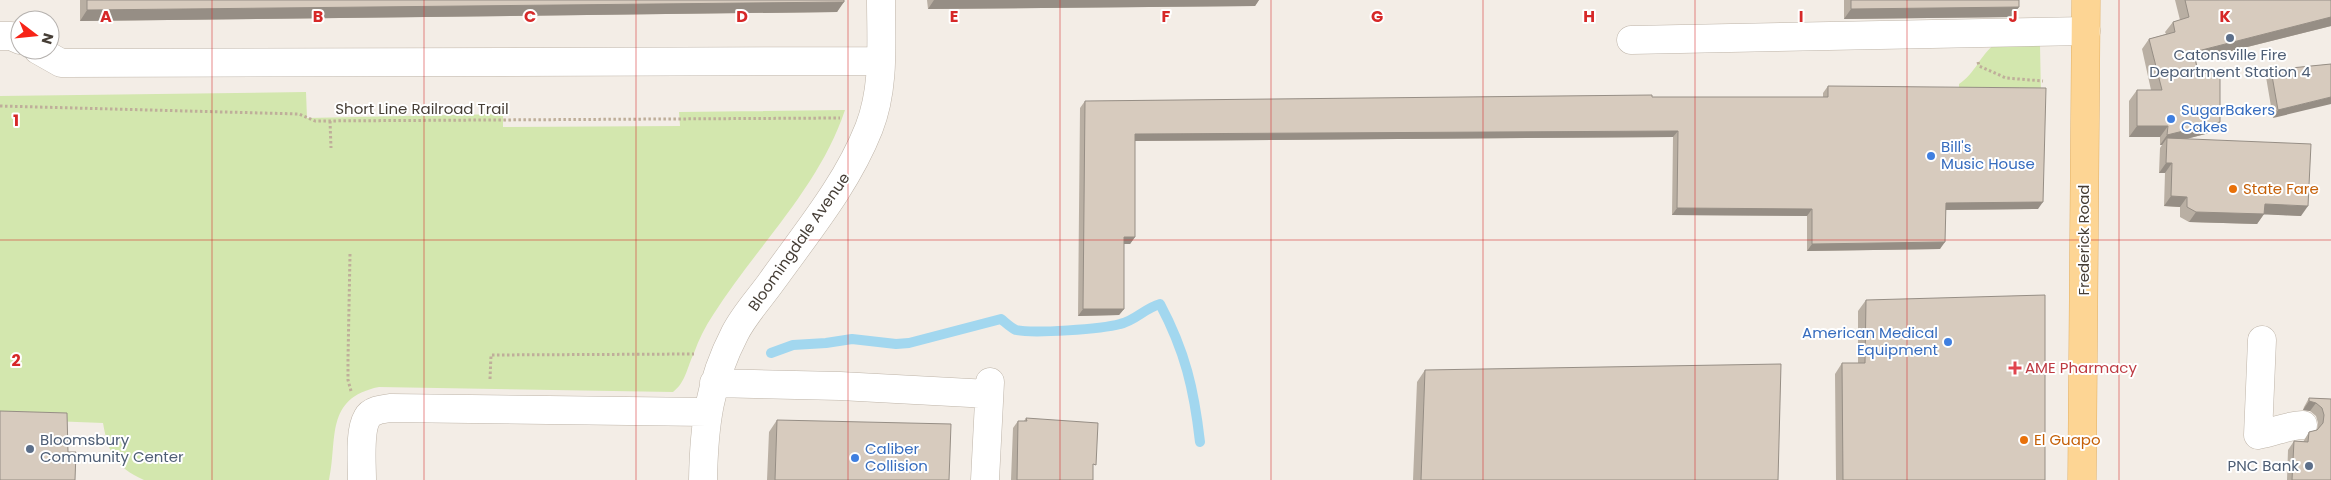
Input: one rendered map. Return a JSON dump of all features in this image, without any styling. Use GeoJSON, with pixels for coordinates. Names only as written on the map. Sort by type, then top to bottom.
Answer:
{"type":"FeatureCollection","features":[{"type":"Feature","properties":{"kind":"main road","name":"Frederick Road"},"geometry":{"type":"LineString","coordinates":[[2082,480],[2086,0]]}},
{"type":"Feature","properties":{"kind":"street","name":"Bloomingdale Avenue"},"geometry":{"type":"LineString","coordinates":[[703,480],[707,412],[714,383],[735,333],[825,208],[851,166],[870,127],[878,98],[881,61],[880,0]]}},
{"type":"Feature","properties":{"kind":"street"},"geometry":{"type":"LineString","coordinates":[[1631,40],[2086,31]]}},
{"type":"Feature","properties":{"kind":"street"},"geometry":{"type":"LineString","coordinates":[[56,60],[61,63],[881,61]]}},
{"type":"Feature","properties":{"kind":"street"},"geometry":{"type":"LineString","coordinates":[[2262,340],[2258,435],[2272,432],[2285,426],[2303,426]]}},
{"type":"Feature","properties":{"kind":"street"},"geometry":{"type":"LineString","coordinates":[[714,383],[989,388],[984,480]]}},
{"type":"Feature","properties":{"kind":"street"},"geometry":{"type":"LineString","coordinates":[[362,480],[363,428],[367,416],[377,410],[391,408],[707,412]]}},
{"type":"Feature","properties":{"kind":"path"},"geometry":{"type":"LineString","coordinates":[[1971,34],[1979,66],[2006,78],[2043,81]]}},
{"type":"Feature","properties":{"kind":"path","name":"Short Line Railroad Trail"},"geometry":{"type":"LineString","coordinates":[[0,106],[300,114],[315,121],[846,118]]}},
{"type":"Feature","properties":{"kind":"path"},"geometry":{"type":"LineString","coordinates":[[330,121],[331,148]]}},
{"type":"Feature","properties":{"kind":"path"},"geometry":{"type":"LineString","coordinates":[[350,254],[348,380],[352,394]]}},
{"type":"Feature","properties":{"kind":"path"},"geometry":{"type":"LineString","coordinates":[[490,383],[491,355],[697,354]]}},
{"type":"Feature","properties":{"kind":"green space"},"geometry":{"type":"Polygon","coordinates":[[[1995,44],[2040,45],[2041,95],[1959,94],[1959,84],[1965,80],[1985,53],[1995,44]]]}},
{"type":"Feature","properties":{"kind":"green space"},"geometry":{"type":"Polygon","coordinates":[[[306,92],[307,118],[503,114],[503,127],[680,126],[679,112],[845,110],[834,138],[819,165],[803,191],[713,315],[700,338],[684,379],[673,392],[379,387],[361,393],[349,401],[341,411],[334,436],[329,480],[144,480],[126,470],[115,458],[107,442],[103,423],[0,419],[0,96],[306,92]]]}},
{"type":"Feature","properties":{"kind":"building"},"geometry":{"type":"Polygon","coordinates":[[[87,0],[844,0],[844,2],[87,10],[87,0]]]}},
{"type":"Feature","properties":{"kind":"building"},"geometry":{"type":"Polygon","coordinates":[[[1851,0],[2019,0],[2019,7],[1851,9],[1851,0]]]}},
{"type":"Feature","properties":{"kind":"building"},"geometry":{"type":"Polygon","coordinates":[[[2185,0],[2331,0],[2331,17],[2194,52],[2198,74],[2220,72],[2220,122],[2167,135],[2168,126],[2137,126],[2137,90],[2162,90],[2149,39],[2175,32],[2173,22],[2189,17],[2185,0]]]}},
{"type":"Feature","properties":{"kind":"building"},"geometry":{"type":"Polygon","coordinates":[[[2331,64],[2331,97],[2278,110],[2271,70],[2331,64]]]}},
{"type":"Feature","properties":{"kind":"building"},"geometry":{"type":"Polygon","coordinates":[[[1828,86],[2046,88],[2043,202],[1946,203],[1945,242],[1812,244],[1812,209],[1677,208],[1678,131],[1135,134],[1135,237],[1124,237],[1124,309],[1083,309],[1085,101],[1652,95],[1652,97],[1828,97],[1828,86]]]}},
{"type":"Feature","properties":{"kind":"building","name":"State Fare"},"geometry":{"type":"Polygon","coordinates":[[[2167,138],[2311,144],[2308,206],[2265,204],[2264,214],[2196,212],[2187,207],[2187,197],[2171,196],[2172,163],[2166,163],[2167,138]]]}},
{"type":"Feature","properties":{"kind":"building"},"geometry":{"type":"Polygon","coordinates":[[[2045,295],[2045,480],[1843,480],[1842,363],[1865,363],[1866,300],[2045,295]]]}},
{"type":"Feature","properties":{"kind":"building"},"geometry":{"type":"Polygon","coordinates":[[[1781,364],[1778,480],[1421,480],[1425,370],[1781,364]]]}},
{"type":"Feature","properties":{"kind":"building"},"geometry":{"type":"Polygon","coordinates":[[[2309,398],[2331,399],[2331,480],[2292,480],[2294,441],[2308,442],[2309,432],[2317,430],[2323,423],[2324,415],[2322,408],[2316,403],[2309,401],[2309,398]]]}},
{"type":"Feature","properties":{"kind":"building","name":"Bloomsbury Community Center"},"geometry":{"type":"Polygon","coordinates":[[[0,411],[67,413],[68,452],[76,452],[75,480],[0,480],[0,411]]]}},
{"type":"Feature","properties":{"kind":"building"},"geometry":{"type":"Polygon","coordinates":[[[1026,418],[1098,423],[1096,465],[1093,464],[1093,480],[1017,480],[1018,421],[1027,421],[1026,418]]]}},
{"type":"Feature","properties":{"kind":"building","name":"Caliber Collision"},"geometry":{"type":"Polygon","coordinates":[[[777,420],[951,424],[949,480],[775,480],[777,420]]]}},
{"type":"Feature","properties":{"kind":"waterway"},"geometry":{"type":"LineString","coordinates":[[771,353],[793,345],[852,339],[896,344],[909,343],[1001,319],[1014,329],[1025,331],[1099,328],[1125,322],[1160,304],[1176,338],[1187,371],[1195,405],[1200,442]]}},
{"type":"Feature","properties":{"kind":"place","name":"Catonsville Fire Department Station 4"},"geometry":{"type":"Point","coordinates":[2230,38]}},
{"type":"Feature","properties":{"kind":"place","name":"SugarBakers Cakes"},"geometry":{"type":"Point","coordinates":[2171,119]}},
{"type":"Feature","properties":{"kind":"place","name":"Bill's Music House"},"geometry":{"type":"Point","coordinates":[1931,156]}},
{"type":"Feature","properties":{"kind":"place","name":"State Fare"},"geometry":{"type":"Point","coordinates":[2233,189]}},
{"type":"Feature","properties":{"kind":"place","name":"American Medical Equipment"},"geometry":{"type":"Point","coordinates":[1948,342]}},
{"type":"Feature","properties":{"kind":"place","name":"AME Pharmacy"},"geometry":{"type":"Point","coordinates":[2015,368]}},
{"type":"Feature","properties":{"kind":"place","name":"El Guapo"},"geometry":{"type":"Point","coordinates":[2024,440]}},
{"type":"Feature","properties":{"kind":"place","name":"Bloomsbury Community Center"},"geometry":{"type":"Point","coordinates":[30,449]}},
{"type":"Feature","properties":{"kind":"place","name":"Caliber Collision"},"geometry":{"type":"Point","coordinates":[855,458]}},
{"type":"Feature","properties":{"kind":"place","name":"PNC Bank"},"geometry":{"type":"Point","coordinates":[2309,466]}}]}
